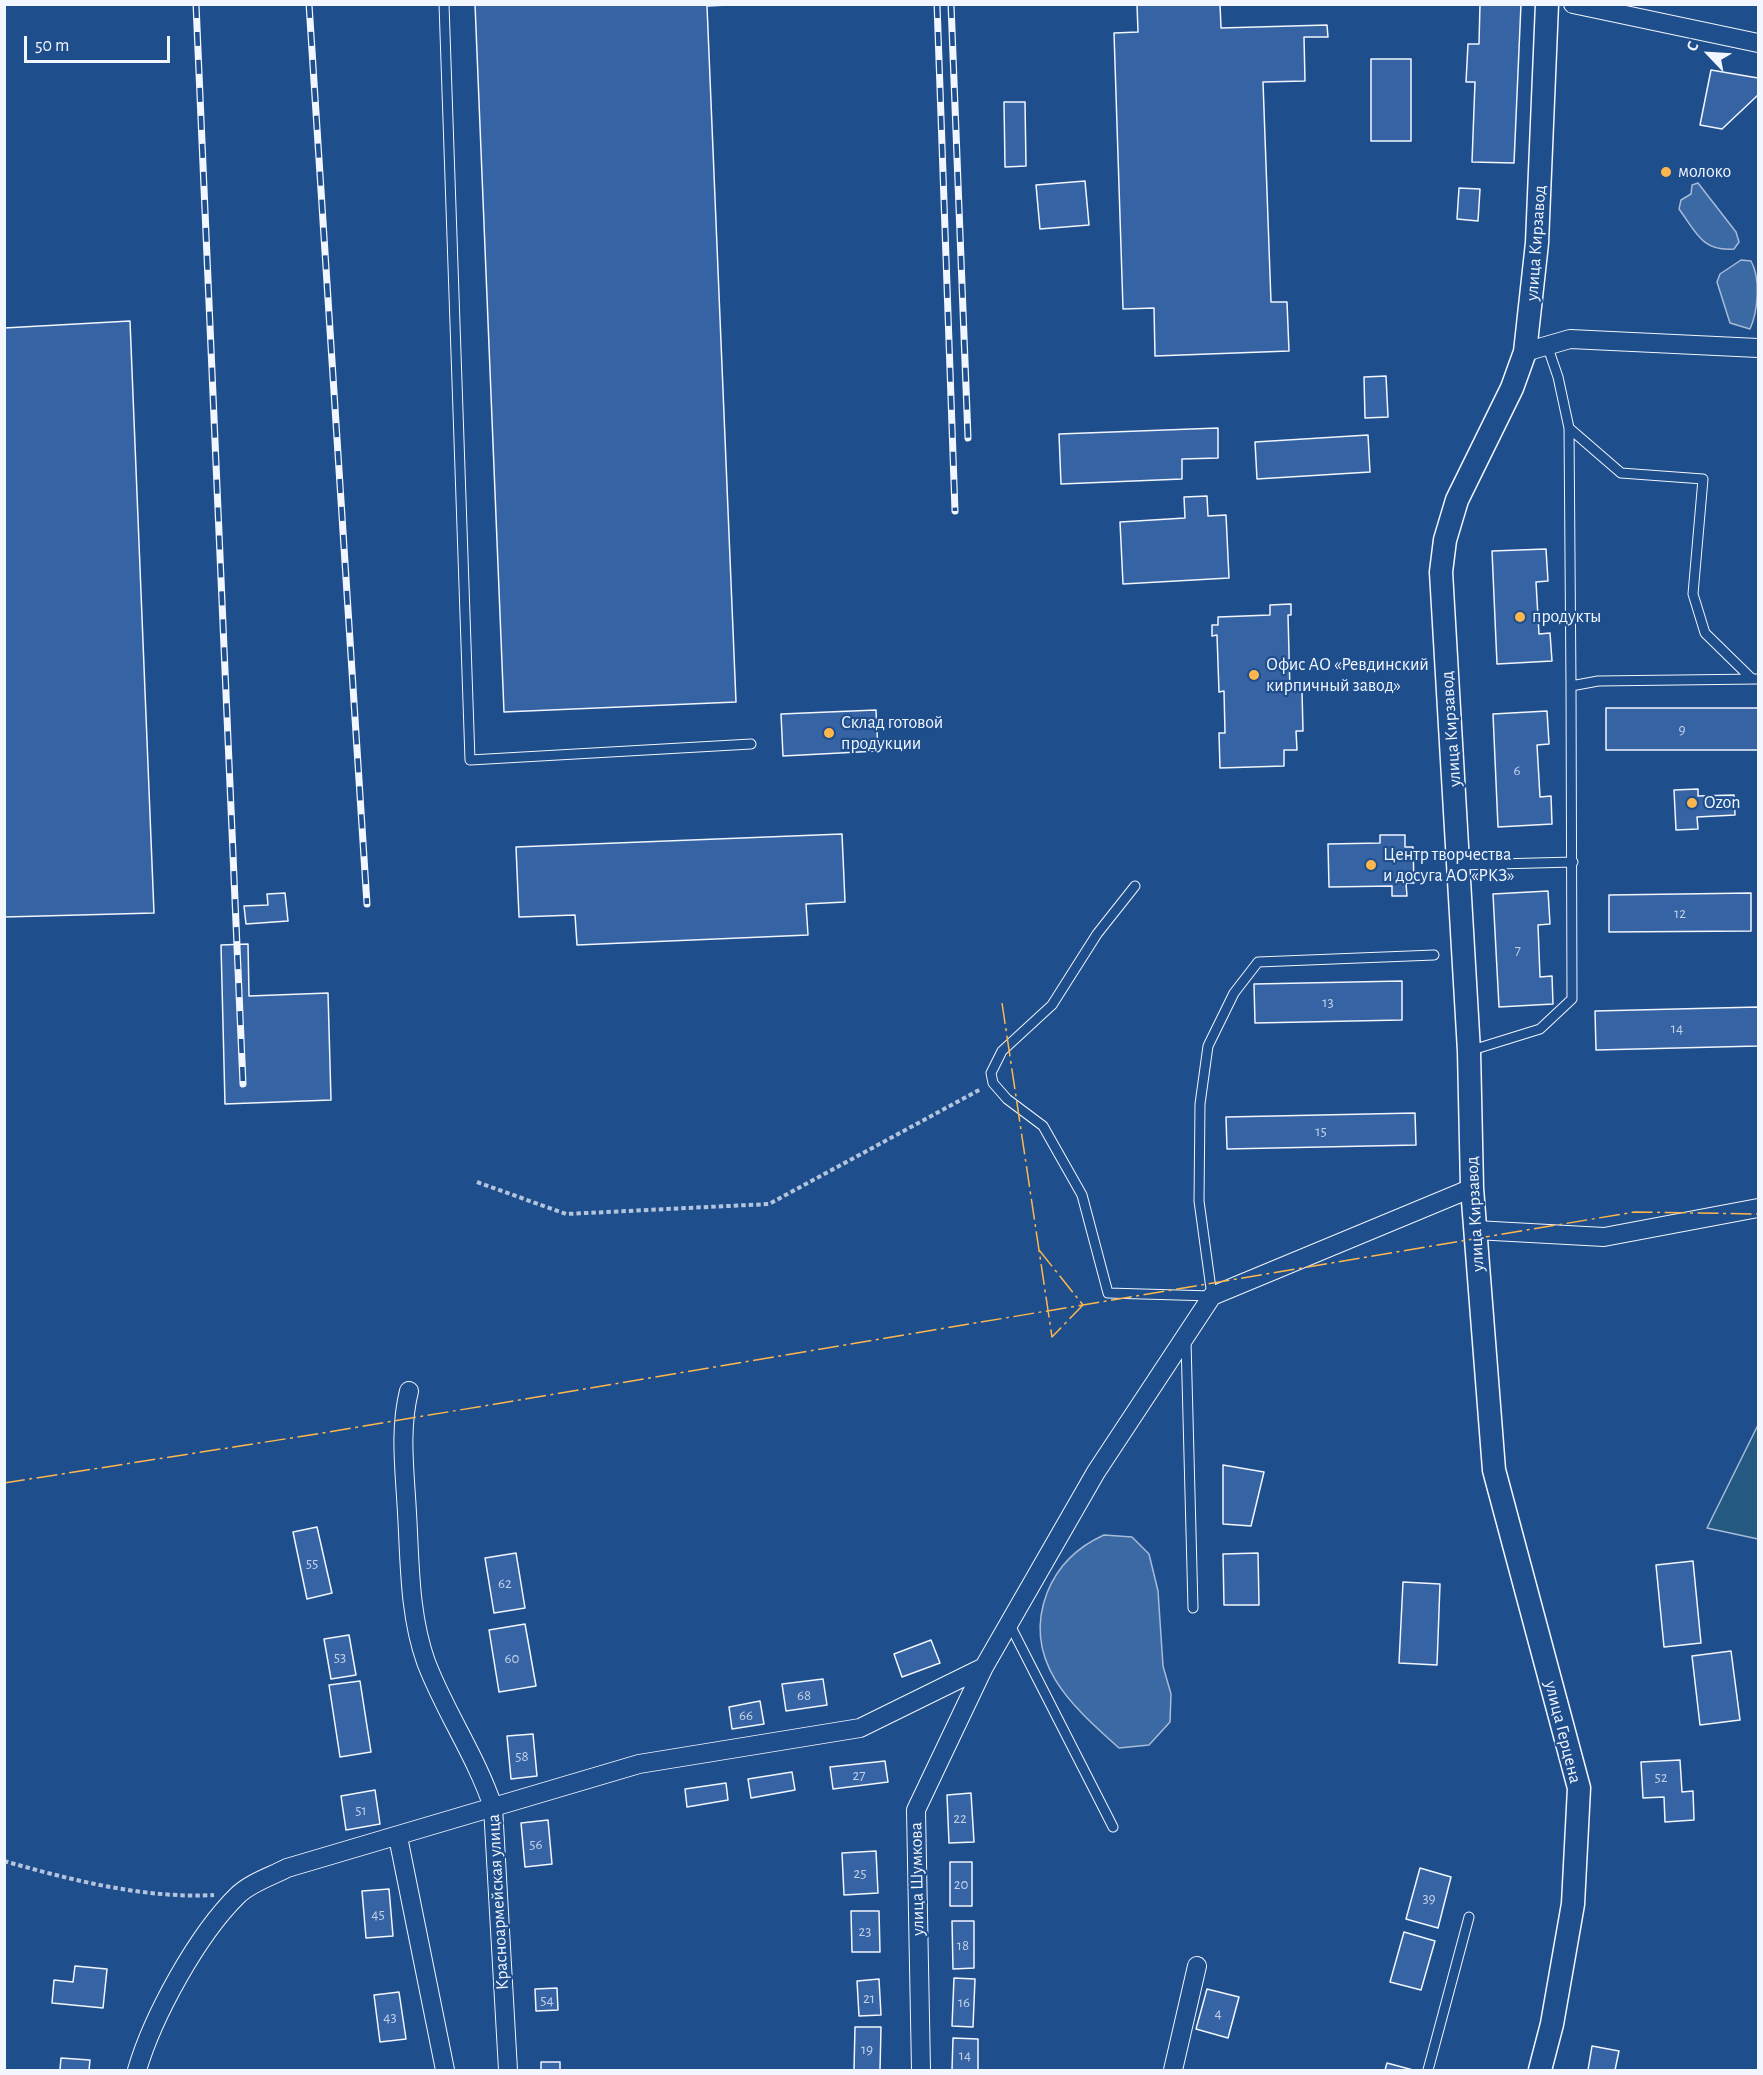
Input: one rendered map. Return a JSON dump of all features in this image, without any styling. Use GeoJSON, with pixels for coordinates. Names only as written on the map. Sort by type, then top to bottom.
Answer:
{"type":"FeatureCollection","features":[{"type":"Feature","properties":{"kind":"street","name":"улица Кирзавод"},"geometry":{"type":"LineString","coordinates":[[1494,1470],[1472,1188],[1469,1051],[1442,590],[1442,556],[1457,500],[1512,388],[1525,352],[1537,243],[1547,4]]}},
{"type":"Feature","properties":{"kind":"street"},"geometry":{"type":"LineString","coordinates":[[1573,4],[1758,43]]}},
{"type":"Feature","properties":{"kind":"street"},"geometry":{"type":"LineString","coordinates":[[1525,352],[1570,339],[1758,348]]}},
{"type":"Feature","properties":{"kind":"street"},"geometry":{"type":"LineString","coordinates":[[1212,1296],[1472,1188]]}},
{"type":"Feature","properties":{"kind":"street"},"geometry":{"type":"LineString","coordinates":[[1475,1230],[1604,1237],[1758,1208]]}},
{"type":"Feature","properties":{"kind":"street","name":"улица Шумкова"},"geometry":{"type":"LineString","coordinates":[[921,2070],[916,1810],[984,1667],[1009,1623],[1096,1472],[1212,1296]]}},
{"type":"Feature","properties":{"kind":"street","name":"Красноармейская улица"},"geometry":{"type":"LineString","coordinates":[[409,1391],[404,1409],[404,1454],[412,1602],[417,1630],[439,1694],[481,1772],[493,1807],[508,2070]]}},
{"type":"Feature","properties":{"kind":"street","name":"улица Герцена"},"geometry":{"type":"LineString","coordinates":[[1494,1470],[1579,1788],[1573,1904],[1552,2024],[1540,2070]]}},
{"type":"Feature","properties":{"kind":"street"},"geometry":{"type":"LineString","coordinates":[[137,2070],[143,2051],[187,1959],[239,1894],[287,1868],[639,1764],[860,1728],[984,1667]]}},
{"type":"Feature","properties":{"kind":"street"},"geometry":{"type":"LineString","coordinates":[[398,1837],[445,2070]]}},
{"type":"Feature","properties":{"kind":"street"},"geometry":{"type":"LineString","coordinates":[[1173,2070],[1197,1966]]}},
{"type":"Feature","properties":{"kind":"lane"},"geometry":{"type":"LineString","coordinates":[[444,4],[470,760],[751,744]]}},
{"type":"Feature","properties":{"kind":"lane"},"geometry":{"type":"LineString","coordinates":[[1469,1051],[1540,1029],[1572,999],[1569,428],[1558,377],[1547,345]]}},
{"type":"Feature","properties":{"kind":"lane"},"geometry":{"type":"LineString","coordinates":[[1569,428],[1621,472],[1702,479],[1693,594],[1705,633],[1755,679]]}},
{"type":"Feature","properties":{"kind":"lane"},"geometry":{"type":"LineString","coordinates":[[1571,686],[1598,681],[1755,679]]}},
{"type":"Feature","properties":{"kind":"lane"},"geometry":{"type":"LineString","coordinates":[[1459,865],[1573,862]]}},
{"type":"Feature","properties":{"kind":"lane"},"geometry":{"type":"LineString","coordinates":[[1135,885],[1097,934],[1052,1005],[1002,1051],[991,1073],[993,1083],[1007,1099],[1043,1126],[1082,1195],[1108,1293],[1212,1296],[1199,1201],[1200,1104],[1208,1047],[1234,993],[1258,962],[1434,955]]}},
{"type":"Feature","properties":{"kind":"lane"},"geometry":{"type":"LineString","coordinates":[[1186,1336],[1193,1608]]}},
{"type":"Feature","properties":{"kind":"lane"},"geometry":{"type":"LineString","coordinates":[[1009,1623],[1113,1827]]}},
{"type":"Feature","properties":{"kind":"lane"},"geometry":{"type":"LineString","coordinates":[[1428,2070],[1469,1917]]}},
{"type":"Feature","properties":{"kind":"path"},"geometry":{"type":"LineString","coordinates":[[477,1182],[566,1214],[769,1204],[993,1083]]}},
{"type":"Feature","properties":{"kind":"path"},"geometry":{"type":"LineString","coordinates":[[4,1861],[56,1875],[179,1897],[239,1894]]}},
{"type":"Feature","properties":{"kind":"shaded area"},"geometry":{"type":"Polygon","coordinates":[[[1698,183],[1736,232],[1739,242],[1734,249],[1723,249],[1707,244],[1695,233],[1679,209],[1681,200],[1691,194],[1692,185],[1698,183]]]}},
{"type":"Feature","properties":{"kind":"shaded area"},"geometry":{"type":"Polygon","coordinates":[[[1741,260],[1751,261],[1756,277],[1755,313],[1750,329],[1730,323],[1717,282],[1720,274],[1741,260]]]}},
{"type":"Feature","properties":{"kind":"shaded area"},"geometry":{"type":"Polygon","coordinates":[[[1758,1425],[1758,1539],[1707,1528],[1758,1425]]]}},
{"type":"Feature","properties":{"kind":"shaded area"},"geometry":{"type":"Polygon","coordinates":[[[1104,1535],[1132,1537],[1149,1554],[1158,1591],[1163,1666],[1171,1694],[1170,1722],[1149,1745],[1119,1748],[1084,1716],[1056,1680],[1046,1661],[1041,1640],[1041,1617],[1047,1593],[1057,1574],[1077,1551],[1104,1535]]]}},
{"type":"Feature","properties":{"kind":"building"},"geometry":{"type":"Polygon","coordinates":[[[475,4],[748,4],[707,6],[736,702],[504,712],[475,4]]]}},
{"type":"Feature","properties":{"kind":"building"},"geometry":{"type":"Polygon","coordinates":[[[1137,4],[1220,4],[1221,28],[1327,25],[1328,37],[1304,37],[1305,81],[1263,82],[1271,302],[1287,302],[1289,351],[1155,356],[1154,308],[1123,309],[1114,33],[1138,32],[1137,4]]]}},
{"type":"Feature","properties":{"kind":"building"},"geometry":{"type":"Polygon","coordinates":[[[1480,4],[1521,4],[1514,163],[1472,162],[1475,82],[1466,82],[1468,44],[1479,44],[1480,4]]]}},
{"type":"Feature","properties":{"kind":"building"},"geometry":{"type":"Polygon","coordinates":[[[1371,59],[1411,59],[1411,141],[1371,141],[1371,59]]]}},
{"type":"Feature","properties":{"kind":"building"},"geometry":{"type":"Polygon","coordinates":[[[1711,70],[1758,78],[1758,95],[1722,129],[1700,125],[1711,70]]]}},
{"type":"Feature","properties":{"kind":"building"},"geometry":{"type":"Polygon","coordinates":[[[1004,102],[1025,102],[1026,166],[1005,167],[1004,102]]]}},
{"type":"Feature","properties":{"kind":"building"},"geometry":{"type":"Polygon","coordinates":[[[1085,181],[1089,225],[1040,229],[1036,185],[1085,181]]]}},
{"type":"Feature","properties":{"kind":"building"},"geometry":{"type":"Polygon","coordinates":[[[1459,188],[1480,189],[1478,221],[1457,219],[1459,188]]]}},
{"type":"Feature","properties":{"kind":"building"},"geometry":{"type":"Polygon","coordinates":[[[130,321],[154,913],[4,917],[4,328],[130,321]]]}},
{"type":"Feature","properties":{"kind":"building"},"geometry":{"type":"Polygon","coordinates":[[[1386,376],[1388,417],[1365,418],[1364,377],[1386,376]]]}},
{"type":"Feature","properties":{"kind":"building"},"geometry":{"type":"Polygon","coordinates":[[[1218,428],[1218,458],[1182,459],[1182,479],[1061,484],[1059,434],[1218,428]]]}},
{"type":"Feature","properties":{"kind":"building"},"geometry":{"type":"Polygon","coordinates":[[[1368,435],[1370,472],[1257,479],[1255,442],[1368,435]]]}},
{"type":"Feature","properties":{"kind":"building"},"geometry":{"type":"Polygon","coordinates":[[[1207,496],[1208,516],[1226,515],[1229,578],[1123,584],[1120,522],[1185,518],[1184,497],[1207,496]]]}},
{"type":"Feature","properties":{"kind":"building"},"geometry":{"type":"Polygon","coordinates":[[[1546,549],[1548,581],[1536,582],[1539,634],[1550,633],[1552,661],[1497,664],[1492,551],[1546,549]]]}},
{"type":"Feature","properties":{"kind":"building","name":"Офис АО «Ревдинский кирпичный завод»"},"geometry":{"type":"Polygon","coordinates":[[[1291,604],[1291,615],[1288,615],[1290,691],[1302,691],[1303,731],[1296,731],[1297,750],[1284,750],[1284,766],[1220,768],[1219,733],[1225,733],[1224,691],[1219,692],[1217,635],[1212,636],[1212,625],[1218,625],[1218,617],[1270,615],[1270,605],[1291,604]]]}},
{"type":"Feature","properties":{"kind":"building"},"geometry":{"type":"Polygon","coordinates":[[[1606,708],[1758,708],[1758,750],[1606,750],[1606,708]]]}},
{"type":"Feature","properties":{"kind":"building","name":"Склад готовой продукции"},"geometry":{"type":"Polygon","coordinates":[[[876,710],[878,751],[783,756],[781,714],[876,710]]]}},
{"type":"Feature","properties":{"kind":"building"},"geometry":{"type":"Polygon","coordinates":[[[1547,711],[1549,744],[1537,745],[1540,797],[1551,796],[1552,824],[1498,827],[1493,714],[1547,711]]]}},
{"type":"Feature","properties":{"kind":"building"},"geometry":{"type":"Polygon","coordinates":[[[1698,789],[1698,796],[1734,795],[1735,815],[1697,817],[1698,829],[1676,830],[1674,790],[1698,789]]]}},
{"type":"Feature","properties":{"kind":"building"},"geometry":{"type":"Polygon","coordinates":[[[842,834],[845,902],[806,904],[808,935],[577,945],[575,915],[519,917],[516,847],[842,834]]]}},
{"type":"Feature","properties":{"kind":"building","name":"Центр творчества и досуга АО «РКЗ»"},"geometry":{"type":"Polygon","coordinates":[[[1380,835],[1405,835],[1405,847],[1413,847],[1414,883],[1406,883],[1407,896],[1392,896],[1392,886],[1329,887],[1328,844],[1380,843],[1380,835]]]}},
{"type":"Feature","properties":{"kind":"building"},"geometry":{"type":"Polygon","coordinates":[[[1548,891],[1550,924],[1538,925],[1540,977],[1552,976],[1553,1004],[1499,1007],[1493,894],[1548,891]]]}},
{"type":"Feature","properties":{"kind":"building"},"geometry":{"type":"Polygon","coordinates":[[[285,893],[288,921],[246,924],[244,906],[268,905],[267,894],[285,893]]]}},
{"type":"Feature","properties":{"kind":"building"},"geometry":{"type":"Polygon","coordinates":[[[1751,893],[1751,931],[1609,932],[1609,895],[1751,893]]]}},
{"type":"Feature","properties":{"kind":"building"},"geometry":{"type":"Polygon","coordinates":[[[248,944],[249,996],[328,993],[331,1100],[225,1104],[221,945],[248,944]]]}},
{"type":"Feature","properties":{"kind":"building"},"geometry":{"type":"Polygon","coordinates":[[[1402,981],[1402,1020],[1255,1023],[1254,984],[1402,981]]]}},
{"type":"Feature","properties":{"kind":"building"},"geometry":{"type":"Polygon","coordinates":[[[1758,1007],[1758,1046],[1596,1050],[1595,1011],[1758,1007]]]}},
{"type":"Feature","properties":{"kind":"building"},"geometry":{"type":"Polygon","coordinates":[[[1415,1113],[1416,1145],[1227,1149],[1226,1117],[1415,1113]]]}},
{"type":"Feature","properties":{"kind":"building"},"geometry":{"type":"Polygon","coordinates":[[[1223,1465],[1264,1472],[1251,1526],[1223,1524],[1223,1465]]]}},
{"type":"Feature","properties":{"kind":"building"},"geometry":{"type":"Polygon","coordinates":[[[317,1527],[332,1593],[307,1599],[293,1532],[317,1527]]]}},
{"type":"Feature","properties":{"kind":"building"},"geometry":{"type":"Polygon","coordinates":[[[516,1553],[525,1608],[494,1613],[485,1558],[516,1553]]]}},
{"type":"Feature","properties":{"kind":"building"},"geometry":{"type":"Polygon","coordinates":[[[1258,1553],[1259,1605],[1224,1605],[1223,1554],[1258,1553]]]}},
{"type":"Feature","properties":{"kind":"building"},"geometry":{"type":"Polygon","coordinates":[[[1693,1561],[1701,1643],[1664,1647],[1656,1565],[1693,1561]]]}},
{"type":"Feature","properties":{"kind":"building"},"geometry":{"type":"Polygon","coordinates":[[[1403,1582],[1440,1584],[1437,1665],[1399,1663],[1403,1582]]]}},
{"type":"Feature","properties":{"kind":"building"},"geometry":{"type":"Polygon","coordinates":[[[525,1624],[536,1686],[499,1692],[489,1630],[525,1624]]]}},
{"type":"Feature","properties":{"kind":"building"},"geometry":{"type":"Polygon","coordinates":[[[349,1635],[356,1675],[331,1679],[324,1639],[349,1635]]]}},
{"type":"Feature","properties":{"kind":"building"},"geometry":{"type":"Polygon","coordinates":[[[931,1640],[940,1663],[902,1677],[894,1654],[931,1640]]]}},
{"type":"Feature","properties":{"kind":"building"},"geometry":{"type":"Polygon","coordinates":[[[1731,1651],[1740,1720],[1700,1725],[1692,1656],[1731,1651]]]}},
{"type":"Feature","properties":{"kind":"building"},"geometry":{"type":"Polygon","coordinates":[[[823,1679],[827,1705],[786,1711],[782,1684],[823,1679]]]}},
{"type":"Feature","properties":{"kind":"building"},"geometry":{"type":"Polygon","coordinates":[[[360,1681],[371,1752],[340,1757],[329,1685],[360,1681]]]}},
{"type":"Feature","properties":{"kind":"building"},"geometry":{"type":"Polygon","coordinates":[[[760,1701],[764,1724],[732,1729],[729,1707],[760,1701]]]}},
{"type":"Feature","properties":{"kind":"building"},"geometry":{"type":"Polygon","coordinates":[[[533,1734],[537,1776],[511,1779],[507,1736],[533,1734]]]}},
{"type":"Feature","properties":{"kind":"building"},"geometry":{"type":"Polygon","coordinates":[[[1680,1760],[1682,1792],[1693,1791],[1694,1820],[1665,1822],[1664,1797],[1643,1798],[1641,1762],[1680,1760]]]}},
{"type":"Feature","properties":{"kind":"building"},"geometry":{"type":"Polygon","coordinates":[[[885,1761],[888,1782],[833,1789],[830,1767],[885,1761]]]}},
{"type":"Feature","properties":{"kind":"building"},"geometry":{"type":"Polygon","coordinates":[[[792,1772],[795,1790],[751,1798],[748,1779],[792,1772]]]}},
{"type":"Feature","properties":{"kind":"building"},"geometry":{"type":"Polygon","coordinates":[[[726,1783],[728,1800],[687,1807],[685,1789],[726,1783]]]}},
{"type":"Feature","properties":{"kind":"building"},"geometry":{"type":"Polygon","coordinates":[[[375,1790],[380,1824],[346,1830],[341,1796],[375,1790]]]}},
{"type":"Feature","properties":{"kind":"building"},"geometry":{"type":"Polygon","coordinates":[[[971,1793],[974,1842],[949,1843],[947,1795],[971,1793]]]}},
{"type":"Feature","properties":{"kind":"building"},"geometry":{"type":"Polygon","coordinates":[[[548,1820],[552,1864],[525,1867],[521,1823],[548,1820]]]}},
{"type":"Feature","properties":{"kind":"building"},"geometry":{"type":"Polygon","coordinates":[[[876,1851],[878,1893],[844,1895],[842,1853],[876,1851]]]}},
{"type":"Feature","properties":{"kind":"building"},"geometry":{"type":"Polygon","coordinates":[[[950,1862],[972,1862],[972,1906],[950,1906],[950,1862]]]}},
{"type":"Feature","properties":{"kind":"building"},"geometry":{"type":"Polygon","coordinates":[[[1420,1868],[1451,1877],[1438,1928],[1406,1919],[1420,1868]]]}},
{"type":"Feature","properties":{"kind":"building"},"geometry":{"type":"Polygon","coordinates":[[[389,1889],[393,1936],[366,1938],[362,1891],[389,1889]]]}},
{"type":"Feature","properties":{"kind":"building"},"geometry":{"type":"Polygon","coordinates":[[[851,1911],[879,1911],[880,1952],[852,1952],[851,1911]]]}},
{"type":"Feature","properties":{"kind":"building"},"geometry":{"type":"Polygon","coordinates":[[[952,1921],[974,1921],[974,1968],[953,1969],[952,1921]]]}},
{"type":"Feature","properties":{"kind":"building"},"geometry":{"type":"Polygon","coordinates":[[[1404,1932],[1435,1941],[1421,1990],[1390,1982],[1404,1932]]]}},
{"type":"Feature","properties":{"kind":"building"},"geometry":{"type":"Polygon","coordinates":[[[75,1966],[107,1969],[103,2008],[52,2003],[54,1980],[73,1982],[75,1966]]]}},
{"type":"Feature","properties":{"kind":"building"},"geometry":{"type":"Polygon","coordinates":[[[954,1978],[975,1979],[973,2027],[952,2026],[954,1978]]]}},
{"type":"Feature","properties":{"kind":"building"},"geometry":{"type":"Polygon","coordinates":[[[879,1979],[881,2015],[859,2016],[857,1981],[879,1979]]]}},
{"type":"Feature","properties":{"kind":"building"},"geometry":{"type":"Polygon","coordinates":[[[557,1988],[558,2010],[536,2011],[535,1989],[557,1988]]]}},
{"type":"Feature","properties":{"kind":"building"},"geometry":{"type":"Polygon","coordinates":[[[1207,1989],[1239,1997],[1228,2038],[1196,2029],[1207,1989]]]}},
{"type":"Feature","properties":{"kind":"building"},"geometry":{"type":"Polygon","coordinates":[[[399,1992],[406,2039],[380,2042],[374,1995],[399,1992]]]}},
{"type":"Feature","properties":{"kind":"building"},"geometry":{"type":"Polygon","coordinates":[[[855,2027],[881,2027],[880,2070],[854,2070],[855,2027]]]}},
{"type":"Feature","properties":{"kind":"building"},"geometry":{"type":"Polygon","coordinates":[[[953,2038],[978,2039],[978,2070],[952,2070],[953,2038]]]}},
{"type":"Feature","properties":{"kind":"building"},"geometry":{"type":"Polygon","coordinates":[[[1592,2046],[1619,2051],[1615,2070],[1588,2070],[1592,2046]]]}},
{"type":"Feature","properties":{"kind":"building"},"geometry":{"type":"Polygon","coordinates":[[[61,2058],[90,2060],[89,2070],[60,2070],[61,2058]]]}},
{"type":"Feature","properties":{"kind":"building"},"geometry":{"type":"Polygon","coordinates":[[[541,2062],[560,2062],[560,2070],[541,2070],[541,2062]]]}},
{"type":"Feature","properties":{"kind":"building"},"geometry":{"type":"Polygon","coordinates":[[[1387,2063],[1413,2070],[1385,2070],[1387,2063]]]}},
{"type":"Feature","properties":{"kind":"railway"},"geometry":{"type":"LineString","coordinates":[[196,4],[243,1084]]}},
{"type":"Feature","properties":{"kind":"railway"},"geometry":{"type":"LineString","coordinates":[[309,4],[367,904]]}},
{"type":"Feature","properties":{"kind":"railway"},"geometry":{"type":"LineString","coordinates":[[937,4],[955,511]]}},
{"type":"Feature","properties":{"kind":"railway"},"geometry":{"type":"LineString","coordinates":[[951,4],[968,438]]}},
{"type":"Feature","properties":{"kind":"power"},"geometry":{"type":"LineString","coordinates":[[1002,1003],[1052,1337],[1083,1305]]}},
{"type":"Feature","properties":{"kind":"power"},"geometry":{"type":"LineString","coordinates":[[4,1483],[323,1433],[1634,1212],[1758,1214]]}},
{"type":"Feature","properties":{"kind":"power"},"geometry":{"type":"LineString","coordinates":[[1039,1250],[1083,1305]]}},
{"type":"Feature","properties":{"kind":"place","name":"молоко"},"geometry":{"type":"Point","coordinates":[1666,172]}},
{"type":"Feature","properties":{"kind":"place","name":"продукты"},"geometry":{"type":"Point","coordinates":[1520,617]}},
{"type":"Feature","properties":{"kind":"place","name":"Офис АО «Ревдинский кирпичный завод»"},"geometry":{"type":"Point","coordinates":[1254,675]}},
{"type":"Feature","properties":{"kind":"place","name":"Склад готовой продукции"},"geometry":{"type":"Point","coordinates":[829,733]}},
{"type":"Feature","properties":{"kind":"place","name":"Ozon"},"geometry":{"type":"Point","coordinates":[1692,803]}},
{"type":"Feature","properties":{"kind":"place","name":"Центр творчества и досуга АО «РКЗ»"},"geometry":{"type":"Point","coordinates":[1371,865]}}]}
